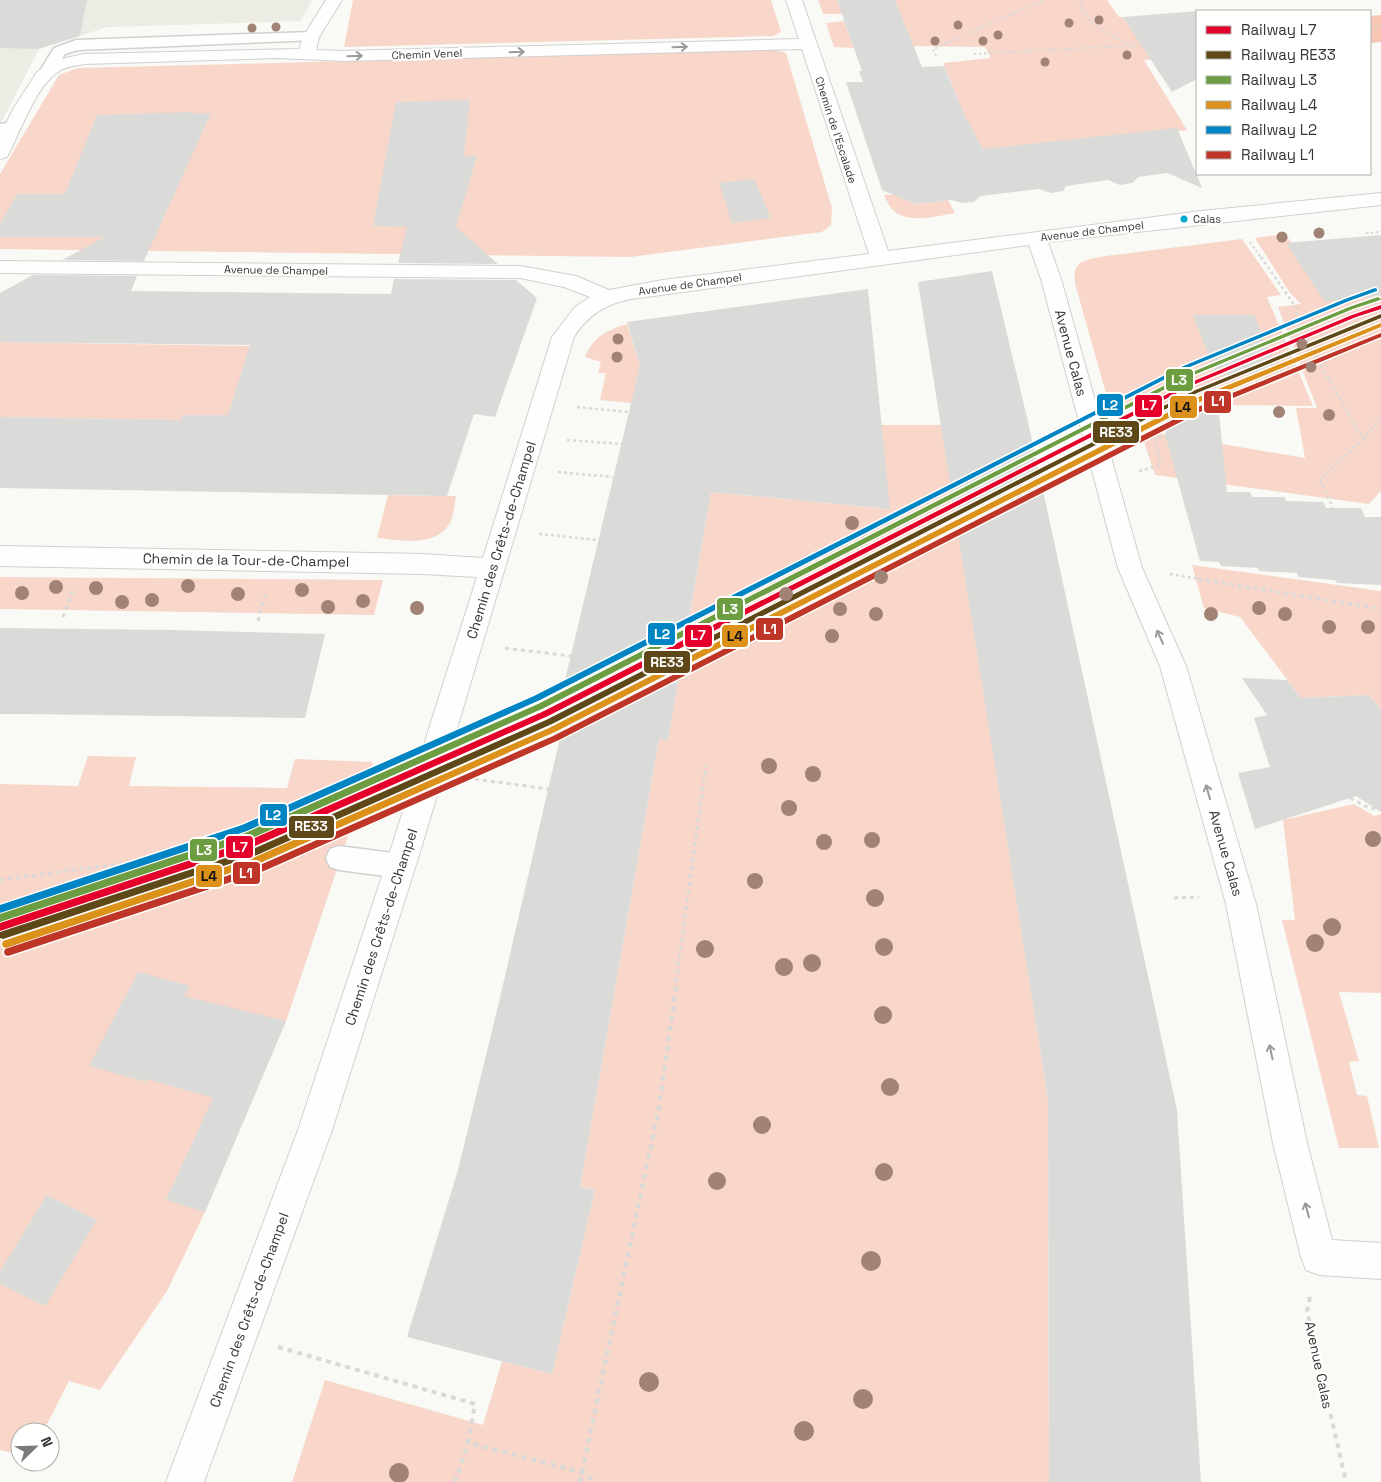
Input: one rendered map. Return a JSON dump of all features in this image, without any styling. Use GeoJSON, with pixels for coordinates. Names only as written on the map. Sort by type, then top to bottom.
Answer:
{"type":"FeatureCollection","features":[{"type":"Feature","properties":{"kind":"street"},"geometry":{"type":"LineString","coordinates":[[306,54],[311,37],[334,0]]}},
{"type":"Feature","properties":{"kind":"street","name":"Chemin de l'Escalade"},"geometry":{"type":"LineString","coordinates":[[794,0],[807,44],[881,259]]}},
{"type":"Feature","properties":{"kind":"street","name":"Chemin Venel"},"geometry":{"type":"LineString","coordinates":[[50,69],[58,64],[84,59],[277,53],[344,56],[807,44]]}},
{"type":"Feature","properties":{"kind":"street"},"geometry":{"type":"LineString","coordinates":[[1,152],[6,128],[50,69]]}},
{"type":"Feature","properties":{"kind":"street","name":"Avenue de Champel"},"geometry":{"type":"LineString","coordinates":[[0,267],[520,272],[569,281],[607,297],[662,287],[1037,238],[1289,207],[1381,199]]}},
{"type":"Feature","properties":{"kind":"street","name":"Avenue Calas"},"geometry":{"type":"LineString","coordinates":[[1037,238],[1052,279],[1130,568],[1173,666],[1240,904],[1290,1143],[1319,1257]]}},
{"type":"Feature","properties":{"kind":"street","name":"Chemin des Crêts-de-Champel"},"geometry":{"type":"LineString","coordinates":[[186,1482],[315,1130],[429,775],[562,337],[573,319],[585,308],[607,297]]}},
{"type":"Feature","properties":{"kind":"street","name":"Chemin de la Tour-de-Champel"},"geometry":{"type":"LineString","coordinates":[[0,556],[393,564],[492,568]]}},
{"type":"Feature","properties":{"kind":"street"},"geometry":{"type":"LineString","coordinates":[[1319,1257],[1381,1261]]}},
{"type":"Feature","properties":{"kind":"lane"},"geometry":{"type":"LineString","coordinates":[[50,69],[59,51],[76,45],[311,37]]}},
{"type":"Feature","properties":{"kind":"lane"},"geometry":{"type":"LineString","coordinates":[[340,858],[400,866]]}},
{"type":"Feature","properties":{"kind":"path"},"geometry":{"type":"LineString","coordinates":[[936,56],[933,49],[1044,0]]}},
{"type":"Feature","properties":{"kind":"path"},"geometry":{"type":"LineString","coordinates":[[1080,0],[1079,4],[1090,20],[1103,33],[1130,44]]}},
{"type":"Feature","properties":{"kind":"path"},"geometry":{"type":"LineString","coordinates":[[974,54],[1130,44],[1196,42]]}},
{"type":"Feature","properties":{"kind":"path"},"geometry":{"type":"LineString","coordinates":[[1246,236],[1297,309],[1296,321],[1363,439]]}},
{"type":"Feature","properties":{"kind":"path"},"geometry":{"type":"LineString","coordinates":[[542,404],[629,412]]}},
{"type":"Feature","properties":{"kind":"path"},"geometry":{"type":"LineString","coordinates":[[1333,508],[1320,479],[1363,439],[1381,418]]}},
{"type":"Feature","properties":{"kind":"path"},"geometry":{"type":"LineString","coordinates":[[1138,471],[1161,465],[1154,438],[1169,436],[1182,447],[1193,486]]}},
{"type":"Feature","properties":{"kind":"path"},"geometry":{"type":"LineString","coordinates":[[532,438],[622,444]]}},
{"type":"Feature","properties":{"kind":"path"},"geometry":{"type":"LineString","coordinates":[[522,469],[613,477]]}},
{"type":"Feature","properties":{"kind":"path"},"geometry":{"type":"LineString","coordinates":[[503,531],[598,540]]}},
{"type":"Feature","properties":{"kind":"path"},"geometry":{"type":"LineString","coordinates":[[1130,568],[1381,608]]}},
{"type":"Feature","properties":{"kind":"path"},"geometry":{"type":"LineString","coordinates":[[469,643],[571,656]]}},
{"type":"Feature","properties":{"kind":"path"},"geometry":{"type":"LineString","coordinates":[[580,1482],[659,1108],[706,765]]}},
{"type":"Feature","properties":{"kind":"path"},"geometry":{"type":"LineString","coordinates":[[429,775],[548,789]]}},
{"type":"Feature","properties":{"kind":"path"},"geometry":{"type":"LineString","coordinates":[[1350,798],[1371,809],[1381,806]]}},
{"type":"Feature","properties":{"kind":"path"},"geometry":{"type":"LineString","coordinates":[[0,880],[222,850],[340,858]]}},
{"type":"Feature","properties":{"kind":"path","name":"Avenue Calas"},"geometry":{"type":"LineString","coordinates":[[1319,1257],[1307,1311],[1346,1482]]}},
{"type":"Feature","properties":{"kind":"path"},"geometry":{"type":"LineString","coordinates":[[240,1337],[475,1404],[468,1443],[455,1482]]}},
{"type":"Feature","properties":{"kind":"path"},"geometry":{"type":"LineString","coordinates":[[468,1443],[582,1472],[595,1482]]}},
{"type":"Feature","properties":{"kind":"shaded area"},"geometry":{"type":"Polygon","coordinates":[[[0,0],[312,0],[301,21],[107,27],[39,49],[0,125],[0,0]]]}},
{"type":"Feature","properties":{"kind":"shaded area"},"geometry":{"type":"Polygon","coordinates":[[[353,0],[771,0],[781,32],[773,36],[344,47],[353,0]]]}},
{"type":"Feature","properties":{"kind":"shaded area"},"geometry":{"type":"Polygon","coordinates":[[[818,0],[837,0],[842,14],[823,14],[818,0]]]}},
{"type":"Feature","properties":{"kind":"shaded area"},"geometry":{"type":"Polygon","coordinates":[[[895,0],[1107,0],[1119,17],[1123,17],[1152,59],[1144,60],[1187,130],[1041,147],[1038,143],[954,154],[958,99],[943,63],[991,58],[985,47],[913,46],[895,0]]]}},
{"type":"Feature","properties":{"kind":"shaded area"},"geometry":{"type":"Polygon","coordinates":[[[1381,15],[1381,42],[1371,43],[1371,16],[1381,15]]]}},
{"type":"Feature","properties":{"kind":"shaded area"},"geometry":{"type":"Polygon","coordinates":[[[844,21],[854,48],[834,47],[826,23],[844,21]]]}},
{"type":"Feature","properties":{"kind":"shaded area"},"geometry":{"type":"Polygon","coordinates":[[[775,50],[786,53],[832,208],[831,225],[822,232],[630,257],[0,249],[0,174],[59,75],[78,68],[775,50]]]}},
{"type":"Feature","properties":{"kind":"shaded area"},"geometry":{"type":"Polygon","coordinates":[[[902,194],[903,199],[916,204],[948,200],[955,213],[922,218],[905,217],[892,209],[884,195],[902,194]]]}},
{"type":"Feature","properties":{"kind":"shaded area"},"geometry":{"type":"Polygon","coordinates":[[[1285,234],[1296,249],[1381,296],[1381,491],[1369,504],[1155,475],[1140,430],[1305,458],[1296,408],[1317,408],[1278,307],[1301,304],[1290,293],[1255,238],[1285,234]]]}},
{"type":"Feature","properties":{"kind":"shaded area"},"geometry":{"type":"Polygon","coordinates":[[[1242,239],[1281,295],[1267,297],[1313,406],[1109,404],[1076,287],[1075,272],[1080,263],[1106,256],[1242,239]]]}},
{"type":"Feature","properties":{"kind":"shaded area"},"geometry":{"type":"Polygon","coordinates":[[[627,324],[640,366],[632,403],[600,400],[606,373],[598,373],[601,362],[585,357],[592,344],[602,335],[627,324]]]}},
{"type":"Feature","properties":{"kind":"shaded area"},"geometry":{"type":"Polygon","coordinates":[[[0,342],[250,346],[390,418],[184,415],[181,420],[0,417],[0,342]]]}},
{"type":"Feature","properties":{"kind":"shaded area"},"geometry":{"type":"Polygon","coordinates":[[[881,425],[942,425],[1048,1099],[1049,1482],[292,1482],[325,1380],[483,1425],[502,1361],[552,1374],[595,1190],[580,1187],[659,739],[668,740],[711,492],[889,509],[881,425]]]}},
{"type":"Feature","properties":{"kind":"shaded area"},"geometry":{"type":"Polygon","coordinates":[[[388,495],[456,496],[450,523],[444,531],[426,539],[406,541],[377,538],[388,495]]]}},
{"type":"Feature","properties":{"kind":"shaded area"},"geometry":{"type":"Polygon","coordinates":[[[1192,565],[1381,591],[1381,710],[1369,695],[1301,698],[1240,617],[1204,608],[1192,565]]]}},
{"type":"Feature","properties":{"kind":"shaded area"},"geometry":{"type":"Polygon","coordinates":[[[0,577],[383,580],[374,615],[0,609],[0,577]]]}},
{"type":"Feature","properties":{"kind":"shaded area"},"geometry":{"type":"Polygon","coordinates":[[[88,756],[136,757],[129,786],[287,788],[295,759],[373,762],[286,1021],[205,1212],[167,1291],[100,1390],[69,1381],[48,1422],[10,1422],[10,1452],[0,1450],[0,784],[78,786],[88,756]]]}},
{"type":"Feature","properties":{"kind":"shaded area"},"geometry":{"type":"Polygon","coordinates":[[[1354,804],[1374,816],[1381,814],[1381,993],[1339,992],[1359,1061],[1349,1062],[1357,1095],[1367,1096],[1379,1148],[1339,1148],[1282,920],[1295,920],[1283,820],[1354,804]]]}},
{"type":"Feature","properties":{"kind":"building"},"geometry":{"type":"Polygon","coordinates":[[[0,0],[87,0],[80,36],[38,49],[0,48],[0,0]]]}},
{"type":"Feature","properties":{"kind":"building"},"geometry":{"type":"Polygon","coordinates":[[[837,0],[895,0],[922,67],[944,66],[965,116],[983,149],[1177,128],[1202,188],[1167,173],[1138,177],[1133,183],[1120,185],[1108,180],[1066,186],[1063,191],[1051,193],[1039,189],[980,196],[974,202],[962,203],[951,200],[916,204],[882,190],[846,82],[863,82],[859,71],[862,71],[837,0]]]}},
{"type":"Feature","properties":{"kind":"building"},"geometry":{"type":"Polygon","coordinates":[[[1196,11],[1196,80],[1172,92],[1123,17],[1196,11]]]}},
{"type":"Feature","properties":{"kind":"building"},"geometry":{"type":"Polygon","coordinates":[[[470,100],[464,156],[477,156],[456,227],[498,264],[398,263],[407,227],[373,226],[396,102],[470,100]]]}},
{"type":"Feature","properties":{"kind":"building"},"geometry":{"type":"Polygon","coordinates":[[[194,112],[193,114],[211,113],[144,261],[62,260],[105,237],[0,237],[0,224],[17,194],[65,194],[97,115],[194,112]]]}},
{"type":"Feature","properties":{"kind":"building"},"geometry":{"type":"Polygon","coordinates":[[[754,179],[771,218],[732,223],[719,183],[754,179]]]}},
{"type":"Feature","properties":{"kind":"building"},"geometry":{"type":"Polygon","coordinates":[[[1381,235],[1381,296],[1325,302],[1286,243],[1381,235]]]}},
{"type":"Feature","properties":{"kind":"building"},"geometry":{"type":"Polygon","coordinates":[[[992,271],[1029,426],[1177,1110],[1201,1482],[1049,1482],[1048,1099],[918,282],[992,271]]]}},
{"type":"Feature","properties":{"kind":"building"},"geometry":{"type":"Polygon","coordinates":[[[33,275],[137,276],[131,291],[391,294],[394,279],[516,280],[537,298],[495,417],[474,414],[447,496],[0,488],[0,417],[181,420],[183,415],[228,415],[250,345],[0,342],[0,293],[33,275]]]}},
{"type":"Feature","properties":{"kind":"building"},"geometry":{"type":"Polygon","coordinates":[[[868,289],[890,509],[711,492],[668,740],[659,739],[580,1187],[595,1190],[552,1374],[407,1337],[458,1170],[562,729],[554,726],[640,366],[627,322],[868,289]]]}},
{"type":"Feature","properties":{"kind":"building"},"geometry":{"type":"Polygon","coordinates":[[[1193,315],[1254,315],[1278,373],[1216,375],[1193,315]]]}},
{"type":"Feature","properties":{"kind":"building"},"geometry":{"type":"Polygon","coordinates":[[[1164,407],[1219,414],[1227,492],[1250,492],[1252,497],[1285,497],[1286,501],[1323,502],[1326,508],[1361,508],[1365,517],[1381,517],[1381,585],[1337,583],[1335,580],[1298,577],[1297,573],[1259,571],[1258,568],[1221,566],[1219,562],[1200,561],[1166,438],[1164,407]]]}},
{"type":"Feature","properties":{"kind":"building"},"geometry":{"type":"Polygon","coordinates":[[[0,628],[325,634],[305,718],[0,714],[0,628]]]}},
{"type":"Feature","properties":{"kind":"building"},"geometry":{"type":"Polygon","coordinates":[[[1242,678],[1287,680],[1301,698],[1369,695],[1381,710],[1381,812],[1356,796],[1255,829],[1238,773],[1270,767],[1254,718],[1267,715],[1242,678]]]}},
{"type":"Feature","properties":{"kind":"building"},"geometry":{"type":"Polygon","coordinates":[[[138,972],[190,986],[184,996],[286,1021],[205,1212],[166,1200],[213,1098],[147,1079],[146,1082],[89,1066],[138,972]]]}},
{"type":"Feature","properties":{"kind":"building"},"geometry":{"type":"Polygon","coordinates":[[[47,1195],[97,1220],[45,1306],[0,1284],[0,1271],[47,1195]]]}},
{"type":"Feature","properties":{"kind":"rail line","name":"L2"},"geometry":{"type":"LineString","coordinates":[[0,909],[244,828],[537,698],[1183,368],[1375,290]]}},
{"type":"Feature","properties":{"kind":"rail line","name":"L3"},"geometry":{"type":"LineString","coordinates":[[0,918],[247,836],[541,706],[1187,376],[1351,308],[1378,299]]}},
{"type":"Feature","properties":{"kind":"rail line","name":"L7"},"geometry":{"type":"LineString","coordinates":[[0,927],[250,844],[545,714],[1191,384],[1354,316],[1381,307]]}},
{"type":"Feature","properties":{"kind":"rail line","name":"RE33"},"geometry":{"type":"LineString","coordinates":[[3,935],[254,852],[549,722],[1195,392],[1381,316]]}},
{"type":"Feature","properties":{"kind":"rail line","name":"L4"},"geometry":{"type":"LineString","coordinates":[[6,944],[257,860],[552,730],[1198,400],[1381,325]]}},
{"type":"Feature","properties":{"kind":"rail line","name":"L1"},"geometry":{"type":"LineString","coordinates":[[8,952],[261,868],[556,738],[1202,408],[1381,335]]}},
{"type":"Feature","properties":{"kind":"place","name":"Calas"},"geometry":{"type":"Point","coordinates":[1184,219]}}]}
